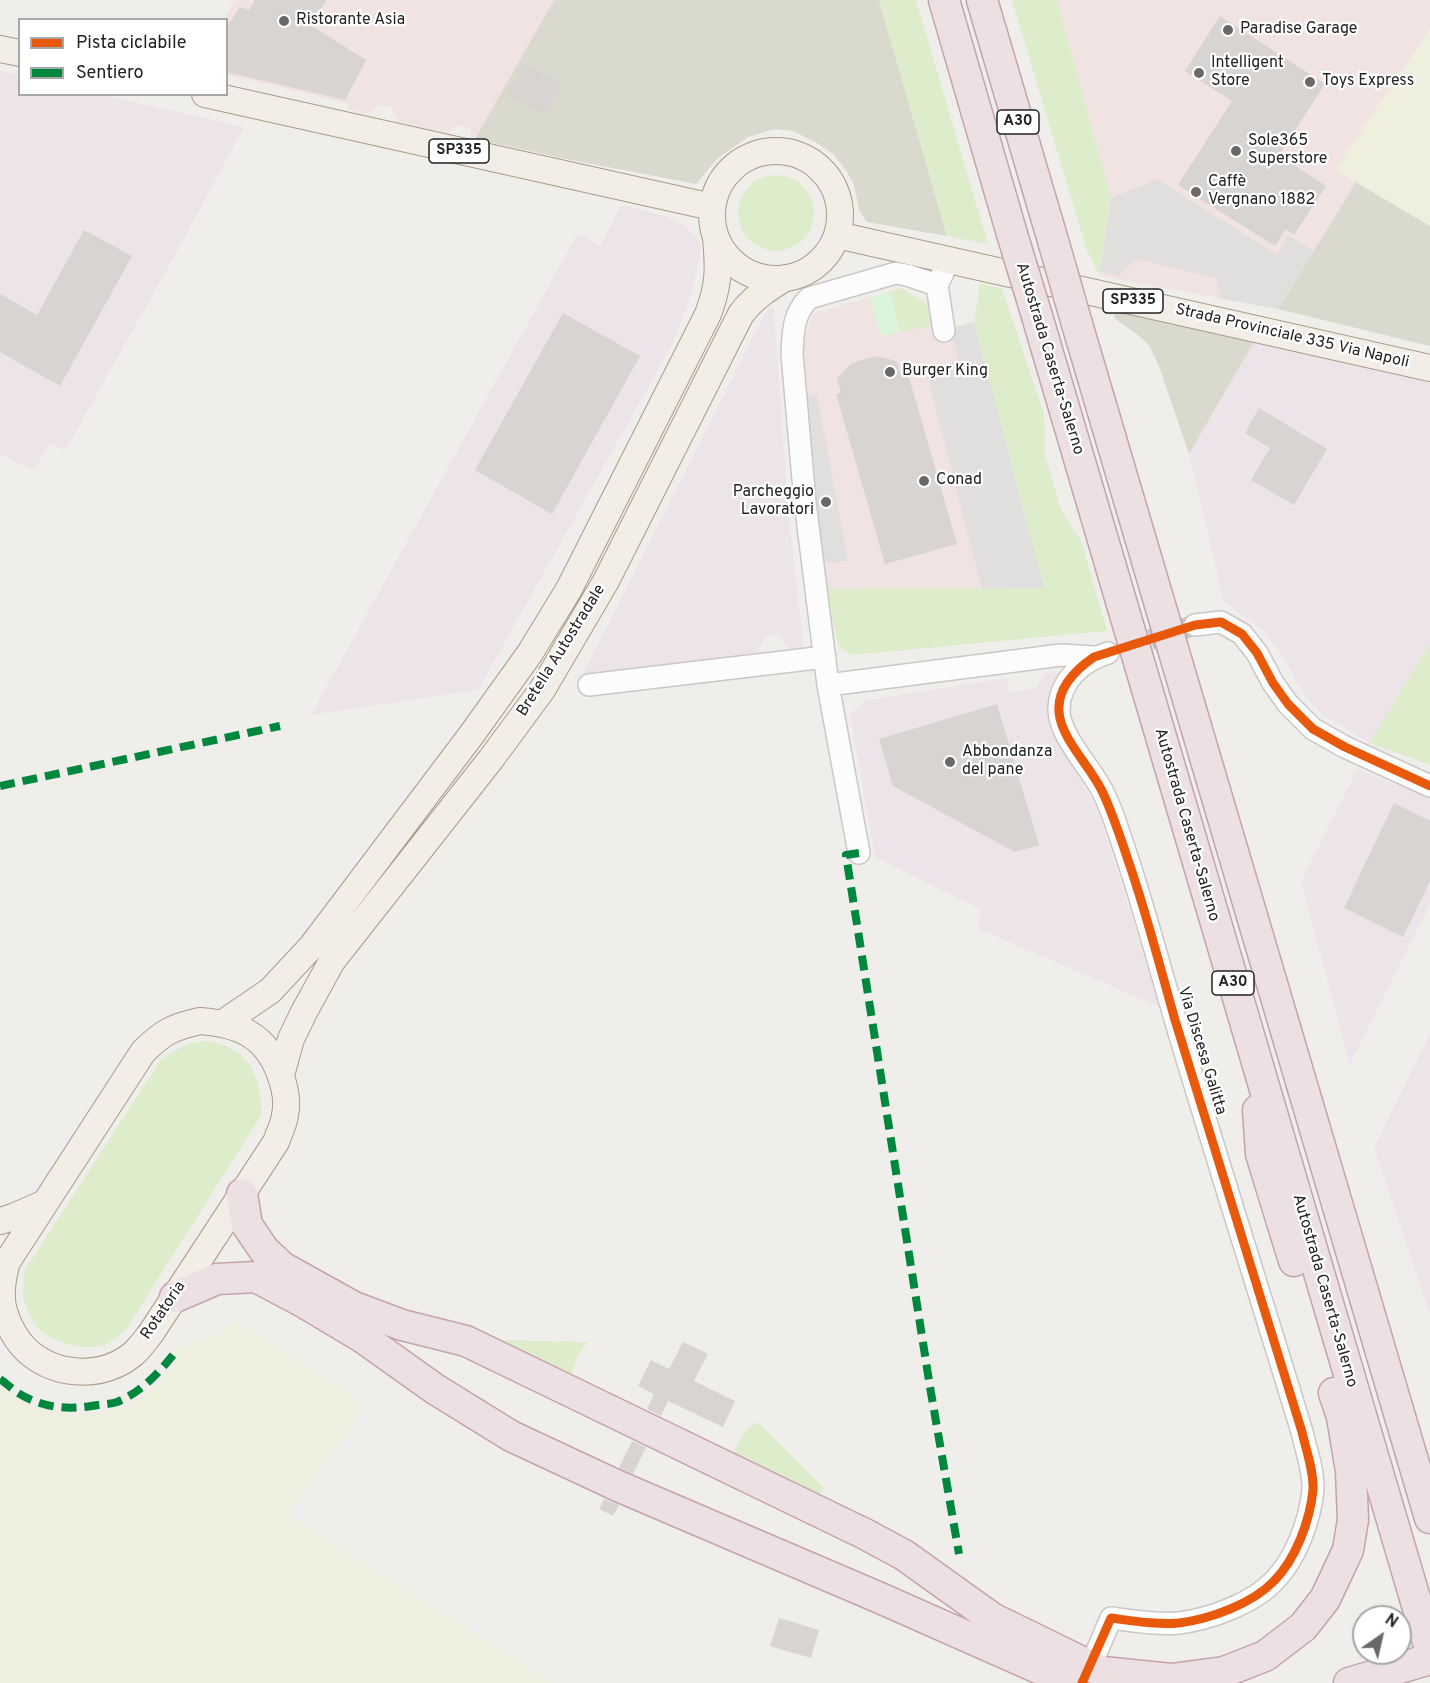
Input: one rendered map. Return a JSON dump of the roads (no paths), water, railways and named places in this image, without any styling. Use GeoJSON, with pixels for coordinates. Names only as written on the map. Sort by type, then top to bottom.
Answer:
{"type":"FeatureCollection","features":[{"type":"Feature","properties":{"kind":"highway","name":"Autostrada Caserta-Salerno"},"geometry":{"type":"LineString","coordinates":[[944,0],[1430,1649]]}},
{"type":"Feature","properties":{"kind":"highway","name":"A30"},"geometry":{"type":"LineString","coordinates":[[982,0],[1430,1518]]}},
{"type":"Feature","properties":{"kind":"highway"},"geometry":{"type":"LineString","coordinates":[[242,1194],[247,1225],[264,1250],[282,1267],[354,1307],[402,1325],[466,1341],[855,1529],[904,1555],[992,1618],[1089,1668],[1171,1679],[1224,1672],[1265,1656],[1303,1627],[1325,1599],[1348,1550],[1353,1520],[1350,1471],[1342,1417],[1261,1154],[1255,1057]]}},
{"type":"Feature","properties":{"kind":"highway"},"geometry":{"type":"LineString","coordinates":[[175,1297],[217,1279],[256,1277],[362,1337],[435,1389],[511,1436],[618,1486],[857,1588],[1089,1668],[1125,1683]]}},
{"type":"Feature","properties":{"kind":"highway"},"geometry":{"type":"LineString","coordinates":[[1410,1450],[1430,1488]]}},
{"type":"Feature","properties":{"kind":"highway"},"geometry":{"type":"LineString","coordinates":[[1349,1683],[1430,1659]]}},
{"type":"Feature","properties":{"kind":"main road"},"geometry":{"type":"LineString","coordinates":[[0,49],[18,53]]}},
{"type":"Feature","properties":{"kind":"main road","name":"SP335"},"geometry":{"type":"LineString","coordinates":[[214,96],[712,207]]}},
{"type":"Feature","properties":{"kind":"main road"},"geometry":{"type":"LineString","coordinates":[[767,151],[790,152],[805,157],[828,177],[835,190],[840,220],[837,235],[831,248],[817,264],[799,275],[785,279],[757,276],[732,262],[716,239],[712,223],[712,207],[716,192],[723,178],[745,158],[767,151]]}},
{"type":"Feature","properties":{"kind":"main road","name":"Strada Provinciale 335 Via Napoli"},"geometry":{"type":"LineString","coordinates":[[837,235],[1430,368]]}},
{"type":"Feature","properties":{"kind":"main road","name":"Bretella Autostradale"},"geometry":{"type":"LineString","coordinates":[[223,1023],[270,991],[312,946],[530,653],[569,589],[708,314],[715,296],[718,277],[716,239]]}},
{"type":"Feature","properties":{"kind":"main road","name":"Bretella Autostradale"},"geometry":{"type":"LineString","coordinates":[[281,1075],[291,1039],[332,961],[491,759],[542,690],[606,581],[741,314],[751,300],[785,279]]}},
{"type":"Feature","properties":{"kind":"main road","name":"Rotatoria"},"geometry":{"type":"LineString","coordinates":[[200,1021],[223,1023],[244,1030],[262,1044],[276,1061],[281,1075],[285,1088],[285,1115],[276,1142],[152,1333],[134,1354],[109,1368],[82,1372],[54,1368],[30,1354],[12,1332],[3,1306],[1,1293],[7,1262],[142,1052],[159,1036],[178,1025],[200,1021]]}},
{"type":"Feature","properties":{"kind":"main road"},"geometry":{"type":"LineString","coordinates":[[0,1221],[13,1218],[45,1203]]}},
{"type":"Feature","properties":{"kind":"street"},"geometry":{"type":"LineString","coordinates":[[944,331],[937,285],[950,260]]}},
{"type":"Feature","properties":{"kind":"street"},"geometry":{"type":"LineString","coordinates":[[859,853],[828,686],[805,502],[792,354],[793,330],[801,306],[809,298],[896,273],[937,285]]}},
{"type":"Feature","properties":{"kind":"street"},"geometry":{"type":"LineString","coordinates":[[1195,625],[1221,622],[1242,634],[1257,653],[1273,683],[1288,704],[1313,729],[1345,747],[1430,786]]}},
{"type":"Feature","properties":{"kind":"street","name":"Via Discesa Galitta"},"geometry":{"type":"LineString","coordinates":[[828,686],[1061,654],[1101,655],[1079,667],[1068,681],[1060,698],[1059,713],[1066,733],[1101,789],[1116,823],[1138,888],[1175,1019],[1302,1432],[1313,1489],[1298,1544],[1288,1564],[1274,1582],[1230,1609],[1208,1617],[1179,1623],[1149,1623],[1111,1618],[1089,1668]]}},
{"type":"Feature","properties":{"kind":"street"},"geometry":{"type":"LineString","coordinates":[[589,685],[825,657]]}},
{"type":"Feature","properties":{"kind":"tunnel"},"geometry":{"type":"LineString","coordinates":[[1121,649],[1195,625]]}},
{"type":"Feature","properties":{"kind":"place","name":"Ristorante Asia"},"geometry":{"type":"Point","coordinates":[284,21]}},
{"type":"Feature","properties":{"kind":"place","name":"Paradise Garage"},"geometry":{"type":"Point","coordinates":[1228,30]}},
{"type":"Feature","properties":{"kind":"place","name":"Intelligent Store"},"geometry":{"type":"Point","coordinates":[1199,73]}},
{"type":"Feature","properties":{"kind":"place","name":"Toys Express"},"geometry":{"type":"Point","coordinates":[1310,82]}},
{"type":"Feature","properties":{"kind":"place","name":"Sole365 Superstore"},"geometry":{"type":"Point","coordinates":[1236,151]}},
{"type":"Feature","properties":{"kind":"place","name":"Caffè Vergnano 1882"},"geometry":{"type":"Point","coordinates":[1196,192]}},
{"type":"Feature","properties":{"kind":"place","name":"Burger King"},"geometry":{"type":"Point","coordinates":[890,372]}},
{"type":"Feature","properties":{"kind":"place","name":"Conad"},"geometry":{"type":"Point","coordinates":[924,481]}},
{"type":"Feature","properties":{"kind":"place","name":"Parcheggio Lavoratori"},"geometry":{"type":"Point","coordinates":[826,502]}},
{"type":"Feature","properties":{"kind":"place","name":"Abbondanza del pane"},"geometry":{"type":"Point","coordinates":[950,762]}}]}
